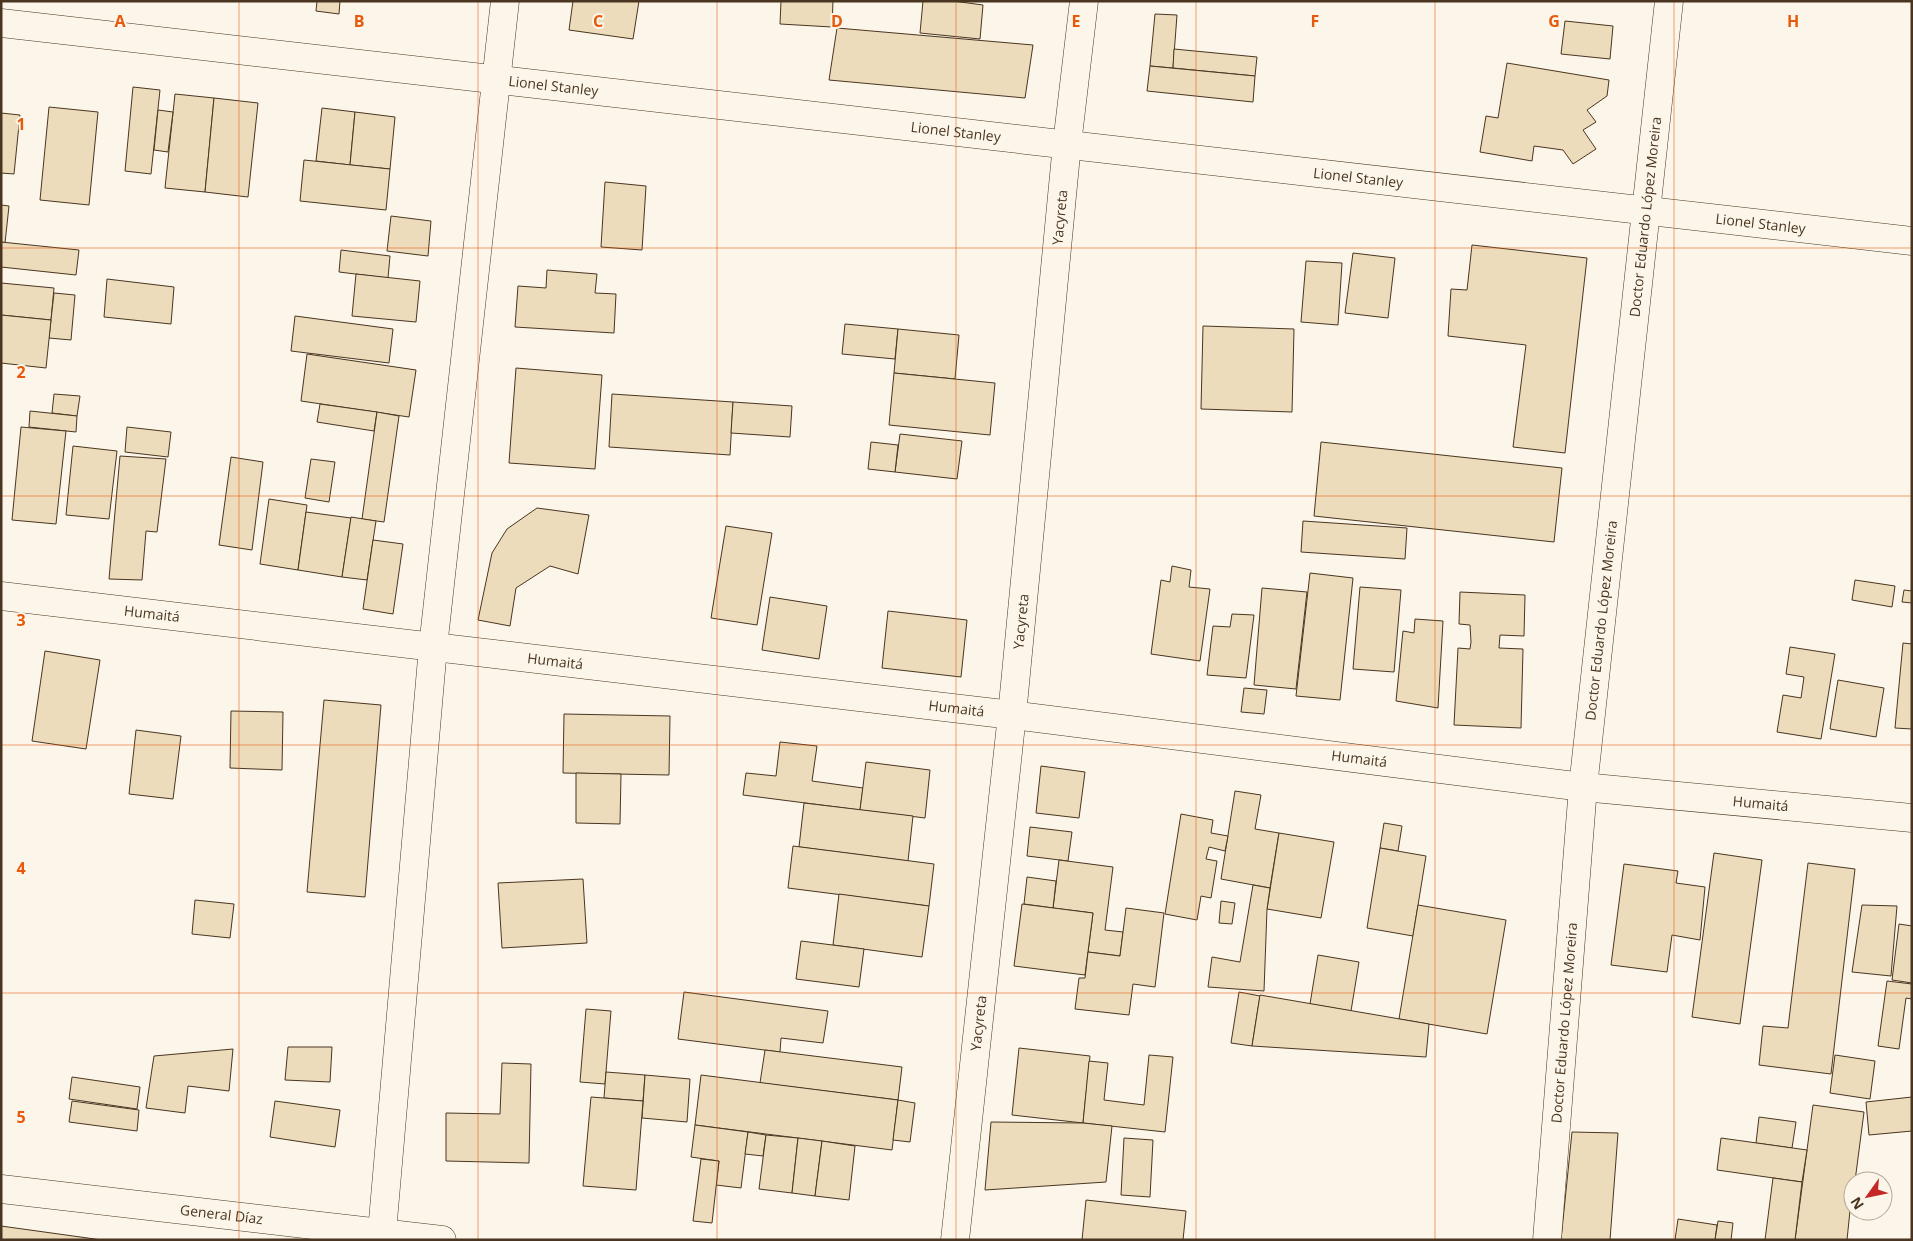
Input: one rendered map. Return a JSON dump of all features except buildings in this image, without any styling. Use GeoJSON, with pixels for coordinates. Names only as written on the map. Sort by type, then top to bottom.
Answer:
{"type":"FeatureCollection","features":[{"type":"Feature","properties":{"kind":"street"},"geometry":{"type":"LineString","coordinates":[[382,1232],[433,646],[505,1]]}},
{"type":"Feature","properties":{"kind":"street","name":"Yacyreta"},"geometry":{"type":"LineString","coordinates":[[955,1240],[1012,715],[1067,144],[1084,1]]}},
{"type":"Feature","properties":{"kind":"street","name":"Doctor Eduardo López Moreira"},"geometry":{"type":"LineString","coordinates":[[1547,1240],[1583,787],[1669,1]]}},
{"type":"Feature","properties":{"kind":"street","name":"Lionel Stanley"},"geometry":{"type":"LineString","coordinates":[[1,23],[1912,241]]}},
{"type":"Feature","properties":{"kind":"street","name":"Humaitá"},"geometry":{"type":"LineString","coordinates":[[1,596],[1012,715],[1583,787],[1912,818]]}},
{"type":"Feature","properties":{"kind":"street","name":"General Díaz"},"geometry":{"type":"LineString","coordinates":[[1,1188],[298,1231],[382,1232],[442,1240]]}}]}
